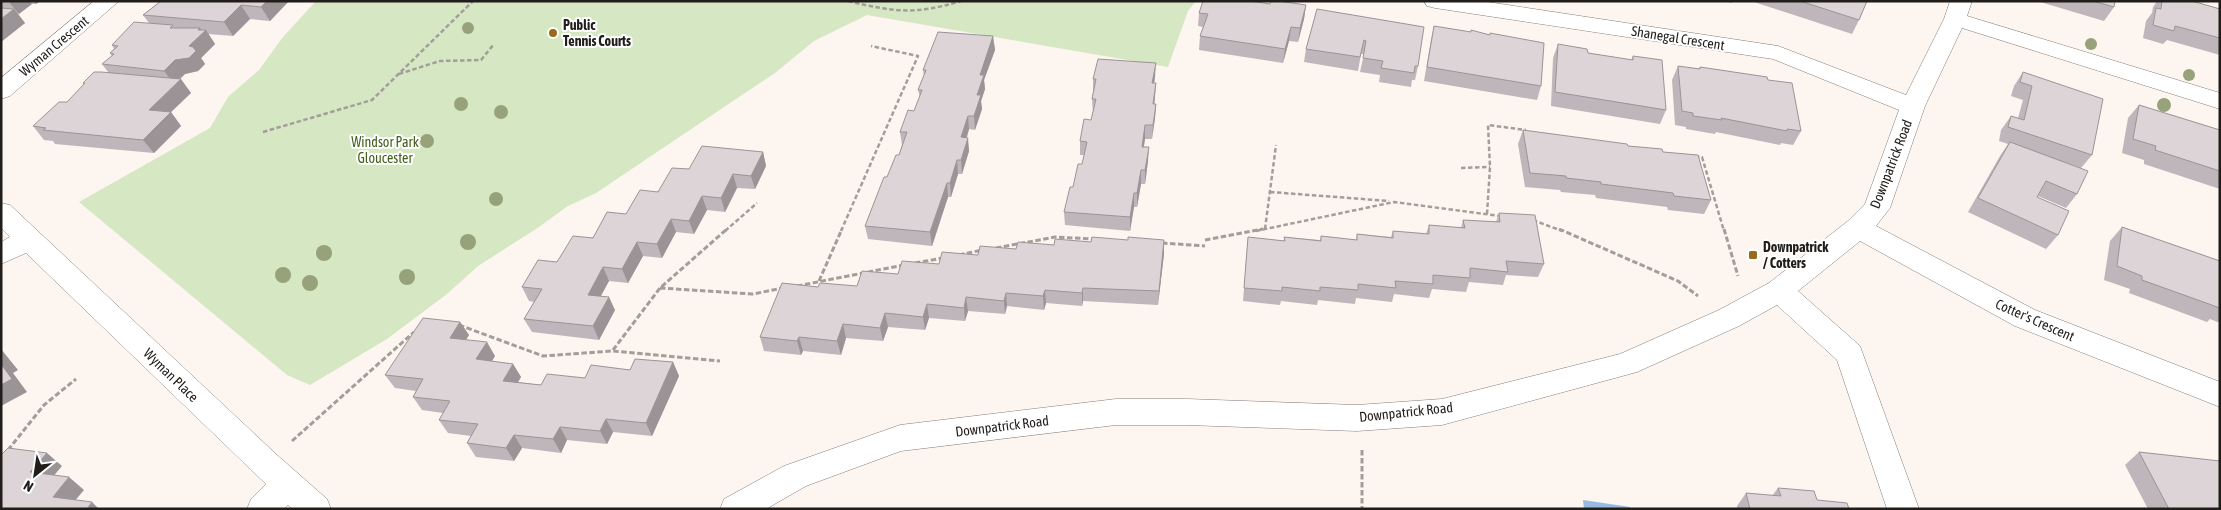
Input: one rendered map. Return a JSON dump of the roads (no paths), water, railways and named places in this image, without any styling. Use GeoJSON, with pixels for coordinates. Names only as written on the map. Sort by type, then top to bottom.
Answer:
{"type":"FeatureCollection","features":[{"type":"Feature","properties":{"kind":"street","name":"Wyman Crescent"},"geometry":{"type":"LineString","coordinates":[[1,91],[108,1]]}},
{"type":"Feature","properties":{"kind":"street","name":"Shanegal Crescent"},"geometry":{"type":"LineString","coordinates":[[1434,1],[1778,53],[1913,106]]}},
{"type":"Feature","properties":{"kind":"street","name":"Downpatrick Road"},"geometry":{"type":"LineString","coordinates":[[736,509],[795,476],[900,438],[1116,412],[1187,412],[1357,418],[1442,412],[1626,364],[1739,313],[1779,291],[1858,228],[1877,208],[1913,106],[1958,10]]}},
{"type":"Feature","properties":{"kind":"street"},"geometry":{"type":"LineString","coordinates":[[1958,10],[2220,101]]}},
{"type":"Feature","properties":{"kind":"street"},"geometry":{"type":"LineString","coordinates":[[1,212],[29,239],[1,254]]}},
{"type":"Feature","properties":{"kind":"street","name":"Cotter's Crescent"},"geometry":{"type":"LineString","coordinates":[[1858,228],[2025,318],[2220,395]]}},
{"type":"Feature","properties":{"kind":"street","name":"Wyman Place"},"geometry":{"type":"LineString","coordinates":[[29,239],[276,475],[315,509]]}},
{"type":"Feature","properties":{"kind":"street"},"geometry":{"type":"LineString","coordinates":[[1779,291],[1850,354],[1903,509]]}},
{"type":"Feature","properties":{"kind":"street"},"geometry":{"type":"LineString","coordinates":[[263,509],[276,475]]}},
{"type":"Feature","properties":{"kind":"water"},"geometry":{"type":"Polygon","coordinates":[[[1583,500],[1630,507],[1631,509],[1584,509],[1583,500]]]}},
{"type":"Feature","properties":{"kind":"place","name":"Public Tennis Courts"},"geometry":{"type":"Point","coordinates":[553,33]}},
{"type":"Feature","properties":{"kind":"place","name":"Downpatrick / Cotters"},"geometry":{"type":"Point","coordinates":[1753,255]}},
{"type":"Feature","properties":{"kind":"park label","name":"Windsor Park Gloucester"},"geometry":{"type":"Point","coordinates":[385,150]}}]}
